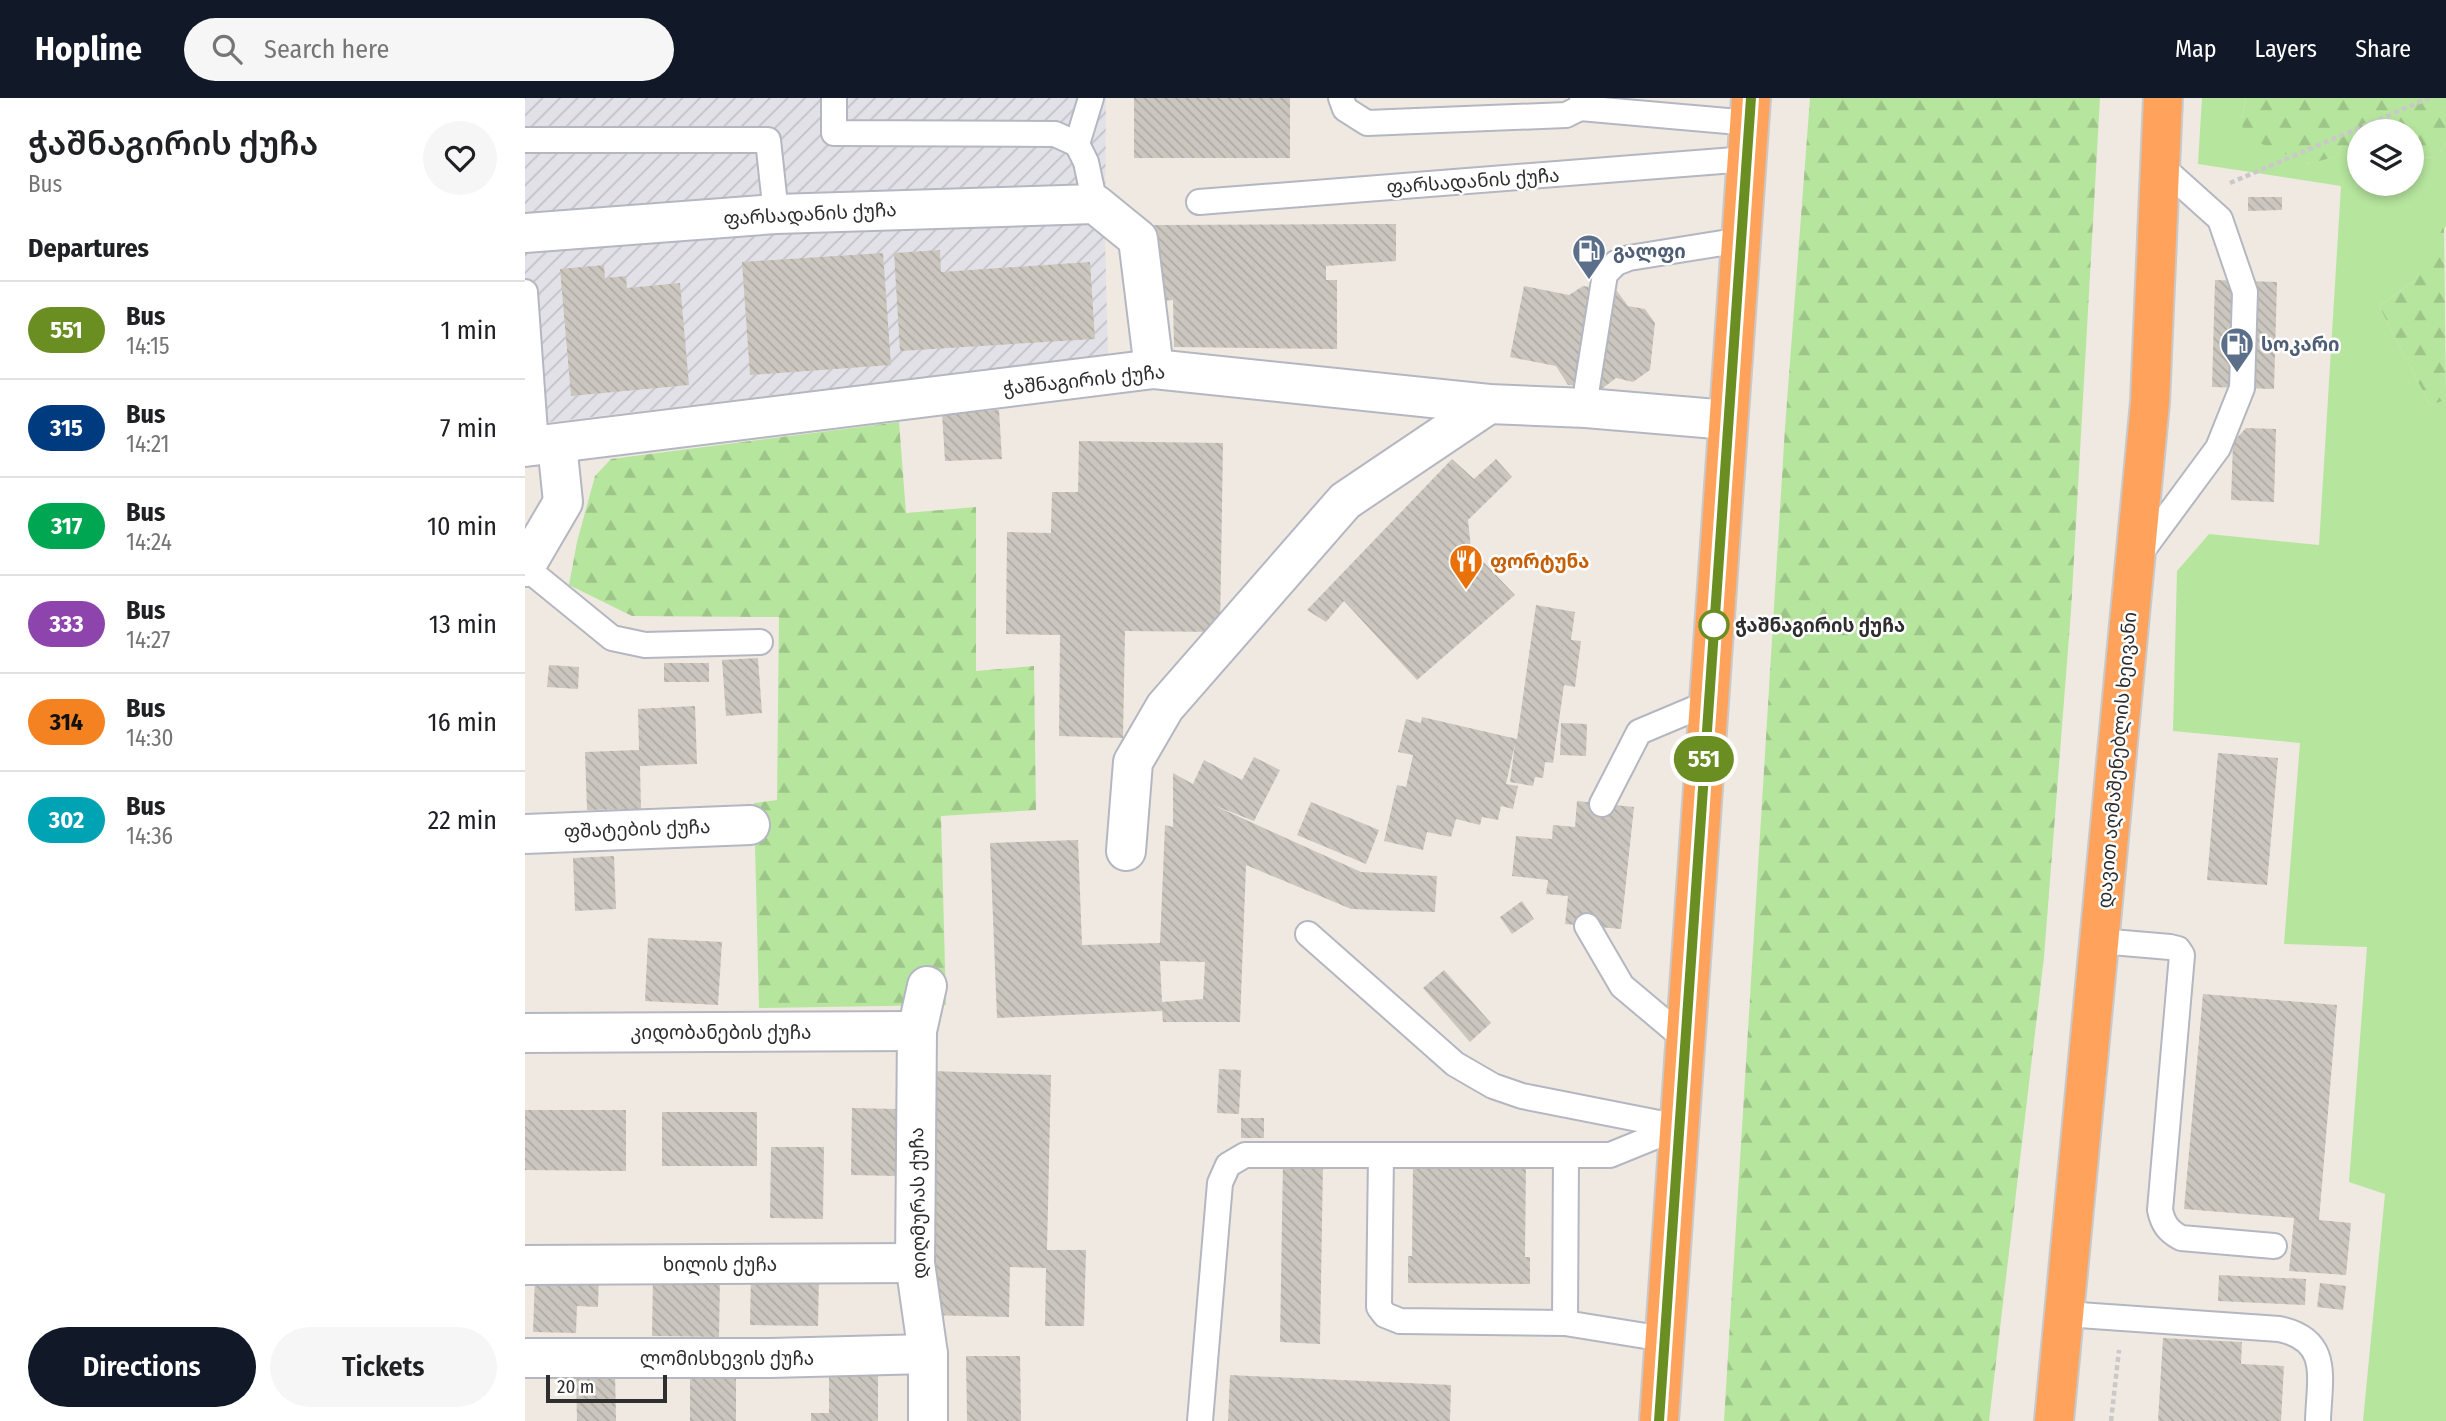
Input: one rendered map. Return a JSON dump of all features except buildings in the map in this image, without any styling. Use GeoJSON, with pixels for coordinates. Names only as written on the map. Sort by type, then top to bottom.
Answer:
{"type":"FeatureCollection","features":[{"type":"Feature","properties":{"kind":"highway","name":"დავით აღმაშენებლის ხეივანი"},"geometry":{"type":"LineString","coordinates":[[2055,1421],[2150,402],[2164,98]]}},
{"type":"Feature","properties":{"kind":"highway"},"geometry":{"type":"LineString","coordinates":[[1659,1421],[1749,127]]}},
{"type":"Feature","properties":{"kind":"street","name":"ფარსადანის ქუჩა"},"geometry":{"type":"LineString","coordinates":[[525,233],[776,214],[1095,204]]}},
{"type":"Feature","properties":{"kind":"street"},"geometry":{"type":"LineString","coordinates":[[1095,204],[1138,239],[1154,369]]}},
{"type":"Feature","properties":{"kind":"street","name":"ჭაშნაგირის ქუჩა"},"geometry":{"type":"LineString","coordinates":[[539,446],[1154,369],[1489,404],[1586,408],[1728,421]]}},
{"type":"Feature","properties":{"kind":"street"},"geometry":{"type":"LineString","coordinates":[[1126,851],[1133,762],[1165,707],[1345,501],[1489,404]]}},
{"type":"Feature","properties":{"kind":"street"},"geometry":{"type":"LineString","coordinates":[[525,567],[563,502],[539,446]]}},
{"type":"Feature","properties":{"kind":"street","name":"ფშატების ქუჩა"},"geometry":{"type":"LineString","coordinates":[[525,834],[750,825]]}},
{"type":"Feature","properties":{"kind":"street","name":"დიღმურას ქუჩა"},"geometry":{"type":"LineString","coordinates":[[927,986],[917,1031],[915,1263],[928,1354],[929,1421]]}},
{"type":"Feature","properties":{"kind":"street","name":"კიდობანების ქუჩა"},"geometry":{"type":"LineString","coordinates":[[525,1033],[917,1031]]}},
{"type":"Feature","properties":{"kind":"street","name":"ხილის ქუჩა"},"geometry":{"type":"LineString","coordinates":[[525,1265],[915,1263]]}},
{"type":"Feature","properties":{"kind":"street","name":"ლომისხევის ქუჩა"},"geometry":{"type":"LineString","coordinates":[[525,1358],[769,1358],[928,1354]]}},
{"type":"Feature","properties":{"kind":"lane"},"geometry":{"type":"LineString","coordinates":[[834,98],[834,133],[1055,134],[1077,144],[1086,162],[1095,204]]}},
{"type":"Feature","properties":{"kind":"lane"},"geometry":{"type":"LineString","coordinates":[[1077,144],[1091,98]]}},
{"type":"Feature","properties":{"kind":"lane"},"geometry":{"type":"LineString","coordinates":[[1341,98],[1345,109],[1367,123],[1566,116],[1582,103],[1749,127]]}},
{"type":"Feature","properties":{"kind":"lane","name":"ფარსადანის ქუჩა"},"geometry":{"type":"LineString","coordinates":[[1199,202],[1749,127]]}},
{"type":"Feature","properties":{"kind":"lane"},"geometry":{"type":"LineString","coordinates":[[525,140],[768,140],[776,214]]}},
{"type":"Feature","properties":{"kind":"lane"},"geometry":{"type":"LineString","coordinates":[[2136,559],[2218,448],[2242,388],[2245,292],[2220,219],[2161,166]]}},
{"type":"Feature","properties":{"kind":"lane"},"geometry":{"type":"LineString","coordinates":[[1586,408],[1605,274],[1616,263],[1638,256],[1741,240]]}},
{"type":"Feature","properties":{"kind":"lane"},"geometry":{"type":"LineString","coordinates":[[525,292],[539,446]]}},
{"type":"Feature","properties":{"kind":"lane"},"geometry":{"type":"LineString","coordinates":[[525,567],[612,638],[645,645],[759,642]]}},
{"type":"Feature","properties":{"kind":"lane"},"geometry":{"type":"LineString","coordinates":[[1602,804],[1639,732],[1708,703]]}},
{"type":"Feature","properties":{"kind":"lane"},"geometry":{"type":"LineString","coordinates":[[1587,926],[1622,986],[1685,1039]]}},
{"type":"Feature","properties":{"kind":"lane"},"geometry":{"type":"LineString","coordinates":[[1308,934],[1455,1064],[1493,1086],[1522,1096],[1679,1127]]}},
{"type":"Feature","properties":{"kind":"lane"},"geometry":{"type":"LineString","coordinates":[[2100,941],[2170,947],[2178,949],[2182,955],[2160,1210],[2162,1221],[2169,1232],[2181,1238],[2274,1246]]}},
{"type":"Feature","properties":{"kind":"lane"},"geometry":{"type":"LineString","coordinates":[[1199,1421],[1220,1183],[1228,1165],[1245,1154],[1566,1157],[1610,1155],[1679,1127]]}},
{"type":"Feature","properties":{"kind":"lane"},"geometry":{"type":"LineString","coordinates":[[1381,1155],[1379,1307],[1385,1315],[1400,1321],[1565,1323],[1664,1339]]}},
{"type":"Feature","properties":{"kind":"lane"},"geometry":{"type":"LineString","coordinates":[[1565,1323],[1566,1157]]}},
{"type":"Feature","properties":{"kind":"lane"},"geometry":{"type":"LineString","coordinates":[[2065,1314],[2279,1329],[2301,1336],[2319,1356],[2318,1421]]}},
{"type":"Feature","properties":{"kind":"path"},"geometry":{"type":"LineString","coordinates":[[2197,197],[2429,98]]}},
{"type":"Feature","properties":{"kind":"path"},"geometry":{"type":"LineString","coordinates":[[2111,1421],[2122,1318]]}},
{"type":"Feature","properties":{"kind":"shaded area"},"geometry":{"type":"Polygon","coordinates":[[[525,98],[1106,98],[1105,240],[1108,355],[525,425],[525,98]]]}},
{"type":"Feature","properties":{"kind":"green space"},"geometry":{"type":"Polygon","coordinates":[[[1810,98],[2100,98],[2071,611],[2044,957],[1989,1421],[1724,1421],[1785,428],[1810,98]]]}},
{"type":"Feature","properties":{"kind":"green space"},"geometry":{"type":"Polygon","coordinates":[[[2202,98],[2246,98],[2242,119],[2308,164],[2334,157],[2347,157],[2347,196],[2424,196],[2424,158],[2436,158],[2446,142],[2446,226],[2414,281],[2379,306],[2430,405],[2446,400],[2446,1421],[2363,1421],[2385,1194],[2349,1182],[2367,947],[2284,944],[2300,743],[2173,731],[2177,571],[2209,534],[2319,545],[2341,186],[2198,164],[2202,98]]]}},
{"type":"Feature","properties":{"kind":"green space"},"geometry":{"type":"Polygon","coordinates":[[[2246,98],[2446,98],[2446,142],[2436,158],[2424,158],[2424,119],[2347,119],[2347,157],[2334,157],[2309,164],[2243,136],[2242,119],[2246,98]]]}},
{"type":"Feature","properties":{"kind":"green space"},"geometry":{"type":"Polygon","coordinates":[[[2444,226],[2446,400],[2430,405],[2379,306],[2414,281],[2444,226]]]}},
{"type":"Feature","properties":{"kind":"green space"},"geometry":{"type":"Polygon","coordinates":[[[899,422],[906,513],[976,507],[976,671],[1034,666],[1036,810],[941,816],[946,1005],[759,1008],[754,803],[777,800],[779,617],[632,616],[569,585],[577,542],[595,476],[611,459],[899,422]]]}},
{"type":"Feature","properties":{"kind":"bus line","name":"551"},"geometry":{"type":"LineString","coordinates":[[1659,1421],[1751,98]]}},
{"type":"Feature","properties":{"kind":"place","name":"გალფი"},"geometry":{"type":"Point","coordinates":[1589,281]}},
{"type":"Feature","properties":{"kind":"place","name":"სოკარი"},"geometry":{"type":"Point","coordinates":[2237,374]}},
{"type":"Feature","properties":{"kind":"place","name":"ფორტუნა"},"geometry":{"type":"Point","coordinates":[1466,591]}},
{"type":"Feature","properties":{"kind":"place","name":"ჭაშნაგირის ქუჩა"},"geometry":{"type":"Point","coordinates":[1714,625]}}]}
